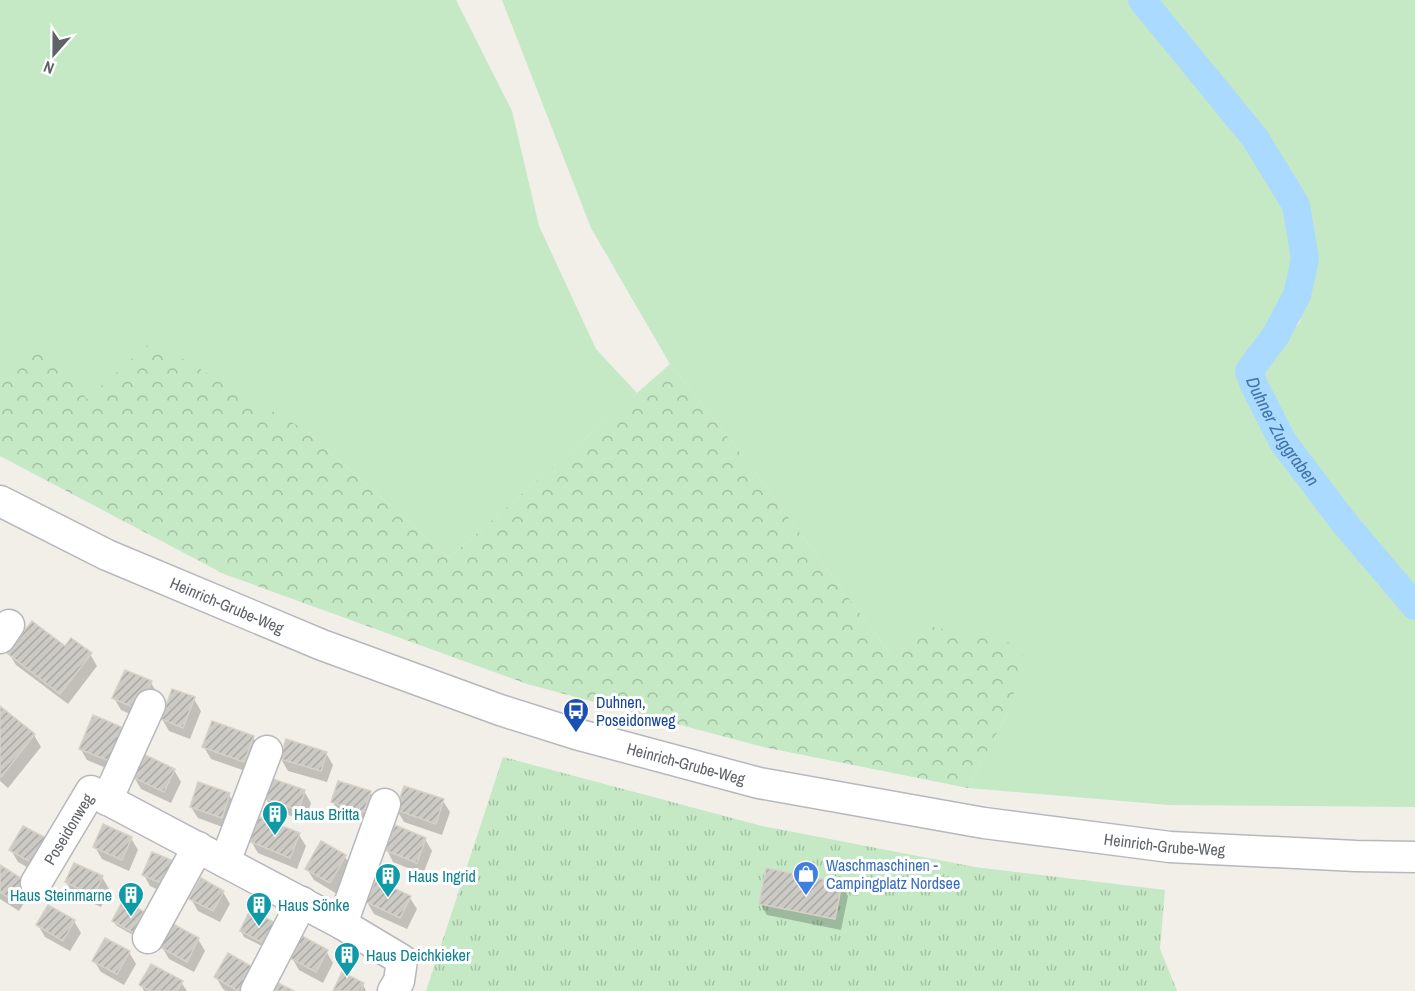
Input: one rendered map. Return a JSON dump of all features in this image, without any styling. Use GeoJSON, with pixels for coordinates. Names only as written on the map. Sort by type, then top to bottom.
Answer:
{"type":"FeatureCollection","features":[{"type":"Feature","properties":{"kind":"street","name":"Heinrich-Grube-Weg"},"geometry":{"type":"LineString","coordinates":[[0,501],[106,555],[322,645],[500,710],[576,734],[759,783],[984,823],[1170,847],[1415,857]]}},
{"type":"Feature","properties":{"kind":"street","name":"Poseidonweg"},"geometry":{"type":"LineString","coordinates":[[107,800],[150,705]]}},
{"type":"Feature","properties":{"kind":"street"},"geometry":{"type":"LineString","coordinates":[[225,861],[267,751]]}},
{"type":"Feature","properties":{"kind":"street","name":"Poseidonweg"},"geometry":{"type":"LineString","coordinates":[[36,883],[91,791],[302,902],[402,960],[399,981],[393,991]]}},
{"type":"Feature","properties":{"kind":"street"},"geometry":{"type":"LineString","coordinates":[[342,924],[385,804]]}},
{"type":"Feature","properties":{"kind":"street"},"geometry":{"type":"LineString","coordinates":[[148,938],[198,847]]}},
{"type":"Feature","properties":{"kind":"street"},"geometry":{"type":"LineString","coordinates":[[256,991],[302,902]]}},
{"type":"Feature","properties":{"kind":"green space"},"geometry":{"type":"Polygon","coordinates":[[[0,0],[456,0],[512,111],[539,226],[596,349],[637,393],[449,558],[305,430],[87,399],[40,347],[0,385],[0,0]]]}},
{"type":"Feature","properties":{"kind":"green space"},"geometry":{"type":"Polygon","coordinates":[[[502,0],[1128,0],[1163,37],[1240,136],[1283,203],[1293,230],[1295,274],[1281,314],[1257,346],[1243,376],[1279,444],[1260,373],[1300,322],[1313,257],[1297,185],[1187,34],[1154,0],[1415,0],[1415,807],[1169,805],[968,788],[1010,708],[933,627],[894,659],[735,446],[670,364],[591,228],[502,0]]]}},
{"type":"Feature","properties":{"kind":"green space"},"geometry":{"type":"Polygon","coordinates":[[[152,341],[305,430],[449,558],[670,364],[735,446],[894,659],[933,627],[1025,646],[1010,708],[968,788],[763,747],[527,684],[224,574],[0,456],[0,385],[40,346],[87,399],[152,341]]]}},
{"type":"Feature","properties":{"kind":"green space"},"geometry":{"type":"Polygon","coordinates":[[[503,757],[762,826],[975,867],[1165,890],[1160,949],[1177,991],[426,991],[503,757]]]}},
{"type":"Feature","properties":{"kind":"building"},"geometry":{"type":"Polygon","coordinates":[[[32,621],[65,646],[71,638],[92,653],[60,694],[7,653],[32,621]]]}},
{"type":"Feature","properties":{"kind":"building"},"geometry":{"type":"Polygon","coordinates":[[[125,670],[152,681],[139,710],[112,698],[125,670]]]}},
{"type":"Feature","properties":{"kind":"building"},"geometry":{"type":"Polygon","coordinates":[[[172,689],[195,697],[183,728],[161,719],[172,689]]]}},
{"type":"Feature","properties":{"kind":"building"},"geometry":{"type":"Polygon","coordinates":[[[0,706],[35,734],[1,777],[0,776],[0,706]]]}},
{"type":"Feature","properties":{"kind":"building"},"geometry":{"type":"Polygon","coordinates":[[[93,715],[126,729],[112,762],[79,749],[93,715]]]}},
{"type":"Feature","properties":{"kind":"building"},"geometry":{"type":"Polygon","coordinates":[[[212,721],[254,736],[244,762],[202,747],[212,721]]]}},
{"type":"Feature","properties":{"kind":"building"},"geometry":{"type":"Polygon","coordinates":[[[286,739],[327,752],[321,771],[280,759],[286,739]]]}},
{"type":"Feature","properties":{"kind":"building"},"geometry":{"type":"Polygon","coordinates":[[[143,754],[175,769],[164,792],[132,777],[143,754]]]}},
{"type":"Feature","properties":{"kind":"building"},"geometry":{"type":"Polygon","coordinates":[[[270,778],[305,790],[299,810],[263,798],[270,778]]]}},
{"type":"Feature","properties":{"kind":"building"},"geometry":{"type":"Polygon","coordinates":[[[338,781],[371,791],[364,812],[331,802],[338,781]]]}},
{"type":"Feature","properties":{"kind":"building"},"geometry":{"type":"Polygon","coordinates":[[[198,782],[230,793],[222,818],[190,807],[198,782]]]}},
{"type":"Feature","properties":{"kind":"building"},"geometry":{"type":"Polygon","coordinates":[[[404,786],[444,799],[436,824],[396,810],[404,786]]]}},
{"type":"Feature","properties":{"kind":"building","name":"Haus Britta"},"geometry":{"type":"Polygon","coordinates":[[[259,817],[300,833],[290,858],[249,841],[259,817]]]}},
{"type":"Feature","properties":{"kind":"building"},"geometry":{"type":"Polygon","coordinates":[[[103,824],[132,837],[122,860],[93,847],[103,824]]]}},
{"type":"Feature","properties":{"kind":"building"},"geometry":{"type":"Polygon","coordinates":[[[395,825],[426,838],[417,863],[385,850],[395,825]]]}},
{"type":"Feature","properties":{"kind":"building"},"geometry":{"type":"Polygon","coordinates":[[[23,826],[48,839],[34,864],[9,850],[23,826]]]}},
{"type":"Feature","properties":{"kind":"building"},"geometry":{"type":"Polygon","coordinates":[[[321,841],[346,855],[330,883],[305,869],[321,841]]]}},
{"type":"Feature","properties":{"kind":"building"},"geometry":{"type":"Polygon","coordinates":[[[152,852],[178,863],[168,886],[142,875],[152,852]]]}},
{"type":"Feature","properties":{"kind":"building"},"geometry":{"type":"Polygon","coordinates":[[[74,863],[103,876],[94,896],[65,882],[74,863]]]}},
{"type":"Feature","properties":{"kind":"building"},"geometry":{"type":"Polygon","coordinates":[[[0,865],[24,880],[12,900],[0,892],[0,865]]]}},
{"type":"Feature","properties":{"kind":"building"},"geometry":{"type":"Polygon","coordinates":[[[766,868],[842,883],[835,919],[759,904],[766,868]]]}},
{"type":"Feature","properties":{"kind":"building"},"geometry":{"type":"Polygon","coordinates":[[[201,878],[224,891],[213,911],[189,899],[201,878]]]}},
{"type":"Feature","properties":{"kind":"building","name":"Haus Ingrid"},"geometry":{"type":"Polygon","coordinates":[[[376,880],[411,896],[400,918],[366,902],[376,880]]]}},
{"type":"Feature","properties":{"kind":"building","name":"Haus Steinmarne"},"geometry":{"type":"Polygon","coordinates":[[[123,900],[150,915],[139,936],[112,921],[123,900]]]}},
{"type":"Feature","properties":{"kind":"building"},"geometry":{"type":"Polygon","coordinates":[[[48,905],[75,920],[63,941],[36,925],[48,905]]]}},
{"type":"Feature","properties":{"kind":"building","name":"Haus Sönke"},"geometry":{"type":"Polygon","coordinates":[[[250,910],[278,924],[267,945],[240,931],[250,910]]]}},
{"type":"Feature","properties":{"kind":"building"},"geometry":{"type":"Polygon","coordinates":[[[173,924],[199,938],[187,962],[160,947],[173,924]]]}},
{"type":"Feature","properties":{"kind":"building"},"geometry":{"type":"Polygon","coordinates":[[[302,936],[328,950],[316,972],[290,958],[302,936]]]}},
{"type":"Feature","properties":{"kind":"building"},"geometry":{"type":"Polygon","coordinates":[[[105,938],[130,951],[117,974],[92,961],[105,938]]]}},
{"type":"Feature","properties":{"kind":"building"},"geometry":{"type":"Polygon","coordinates":[[[228,953],[256,969],[243,991],[238,991],[214,977],[228,953]]]}},
{"type":"Feature","properties":{"kind":"building"},"geometry":{"type":"Polygon","coordinates":[[[151,964],[183,981],[177,991],[150,991],[139,985],[151,964]]]}},
{"type":"Feature","properties":{"kind":"building","name":"Haus Deichkieker"},"geometry":{"type":"Polygon","coordinates":[[[342,972],[364,983],[361,991],[333,991],[342,972]]]}},
{"type":"Feature","properties":{"kind":"building"},"geometry":{"type":"Polygon","coordinates":[[[276,982],[294,991],[271,991],[276,982]]]}},
{"type":"Feature","properties":{"kind":"waterway","name":"Duhner Zuggraben"},"geometry":{"type":"LineString","coordinates":[[1142,0],[1255,138],[1296,205],[1305,259],[1297,295],[1276,335],[1249,371],[1283,442],[1346,525],[1415,606]]}},
{"type":"Feature","properties":{"kind":"place","name":"Duhnen, Poseidonweg"},"geometry":{"type":"Point","coordinates":[576,734]}},
{"type":"Feature","properties":{"kind":"place","name":"Haus Britta"},"geometry":{"type":"Point","coordinates":[275,837]}},
{"type":"Feature","properties":{"kind":"place","name":"Waschmaschinen - Campingplatz Nordsee"},"geometry":{"type":"Point","coordinates":[806,897]}},
{"type":"Feature","properties":{"kind":"place","name":"Haus Ingrid"},"geometry":{"type":"Point","coordinates":[388,899]}},
{"type":"Feature","properties":{"kind":"place","name":"Haus Steinmarne"},"geometry":{"type":"Point","coordinates":[131,918]}},
{"type":"Feature","properties":{"kind":"place","name":"Haus Sönke"},"geometry":{"type":"Point","coordinates":[259,928]}},
{"type":"Feature","properties":{"kind":"place","name":"Haus Deichkieker"},"geometry":{"type":"Point","coordinates":[347,978]}}]}
